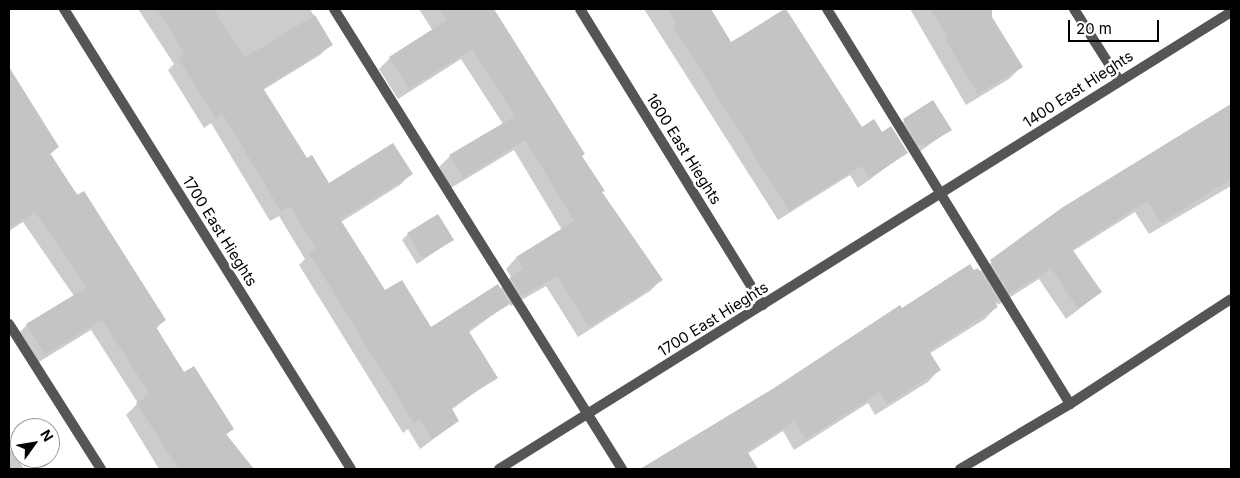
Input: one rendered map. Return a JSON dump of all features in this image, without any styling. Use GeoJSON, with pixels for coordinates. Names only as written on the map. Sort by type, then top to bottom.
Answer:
{"type":"FeatureCollection","features":[{"type":"Feature","properties":{"kind":"street","name":"1700 East Hieghts"},"geometry":{"type":"LineString","coordinates":[[64,9],[351,469]]}},
{"type":"Feature","properties":{"kind":"street"},"geometry":{"type":"LineString","coordinates":[[334,9],[622,469]]}},
{"type":"Feature","properties":{"kind":"street","name":"1600 East Hieghts"},"geometry":{"type":"LineString","coordinates":[[580,9],[763,306]]}},
{"type":"Feature","properties":{"kind":"street"},"geometry":{"type":"LineString","coordinates":[[827,9],[1070,404]]}},
{"type":"Feature","properties":{"kind":"street"},"geometry":{"type":"LineString","coordinates":[[1074,9],[1119,80]]}},
{"type":"Feature","properties":{"kind":"street","name":"1400 East Hieghts"},"geometry":{"type":"LineString","coordinates":[[942,195],[1119,80],[1231,12]]}},
{"type":"Feature","properties":{"kind":"street","name":"1700 East Hieghts"},"geometry":{"type":"LineString","coordinates":[[499,469],[942,195]]}},
{"type":"Feature","properties":{"kind":"street"},"geometry":{"type":"LineString","coordinates":[[960,469],[1070,404],[1231,299]]}},
{"type":"Feature","properties":{"kind":"street"},"geometry":{"type":"LineString","coordinates":[[9,324],[101,469]]}},
{"type":"Feature","properties":{"kind":"building"},"geometry":{"type":"Polygon","coordinates":[[[157,9],[214,9],[244,58],[315,15],[333,45],[263,88],[307,158],[312,155],[329,183],[393,143],[413,174],[340,219],[385,290],[402,280],[431,327],[498,284],[510,304],[468,330],[498,378],[451,407],[459,421],[432,439],[420,419],[414,423],[309,253],[316,248],[290,206],[281,211],[222,113],[215,118],[178,58],[185,54],[157,9]]]}},
{"type":"Feature","properties":{"kind":"building"},"geometry":{"type":"Polygon","coordinates":[[[440,9],[494,9],[585,154],[582,156],[605,191],[602,192],[663,280],[589,327],[557,276],[522,296],[510,277],[523,268],[516,257],[574,221],[525,140],[463,178],[449,155],[515,116],[472,49],[409,89],[389,57],[447,20],[440,9]]]}},
{"type":"Feature","properties":{"kind":"building"},"geometry":{"type":"Polygon","coordinates":[[[668,9],[711,9],[731,42],[786,9],[862,127],[874,119],[882,132],[891,126],[908,153],[869,178],[861,166],[789,211],[673,26],[677,24],[668,9]]]}},
{"type":"Feature","properties":{"kind":"building"},"geometry":{"type":"Polygon","coordinates":[[[930,9],[992,9],[992,17],[1023,67],[978,94],[945,40],[948,38],[930,9]]]}},
{"type":"Feature","properties":{"kind":"building"},"geometry":{"type":"Polygon","coordinates":[[[9,67],[59,147],[50,153],[77,195],[84,191],[166,320],[156,327],[184,372],[194,366],[234,429],[226,434],[254,469],[179,469],[136,403],[150,394],[102,320],[45,355],[26,324],[87,287],[35,212],[9,228],[9,67]]]}},
{"type":"Feature","properties":{"kind":"building"},"geometry":{"type":"Polygon","coordinates":[[[933,100],[952,130],[925,146],[923,143],[919,146],[903,119],[933,100]]]}},
{"type":"Feature","properties":{"kind":"building"},"geometry":{"type":"Polygon","coordinates":[[[1231,104],[1231,179],[1161,223],[1147,201],[1072,249],[1102,292],[1078,309],[1051,268],[1010,294],[990,260],[1063,207],[1231,104]]]}},
{"type":"Feature","properties":{"kind":"building"},"geometry":{"type":"Polygon","coordinates":[[[438,214],[454,240],[423,259],[407,233],[438,214]]]}},
{"type":"Feature","properties":{"kind":"building"},"geometry":{"type":"Polygon","coordinates":[[[970,264],[974,270],[978,268],[999,301],[995,303],[998,307],[929,351],[941,370],[887,404],[880,392],[806,439],[795,421],[747,451],[758,469],[640,469],[774,388],[900,305],[902,308],[970,264]]]}}]}
